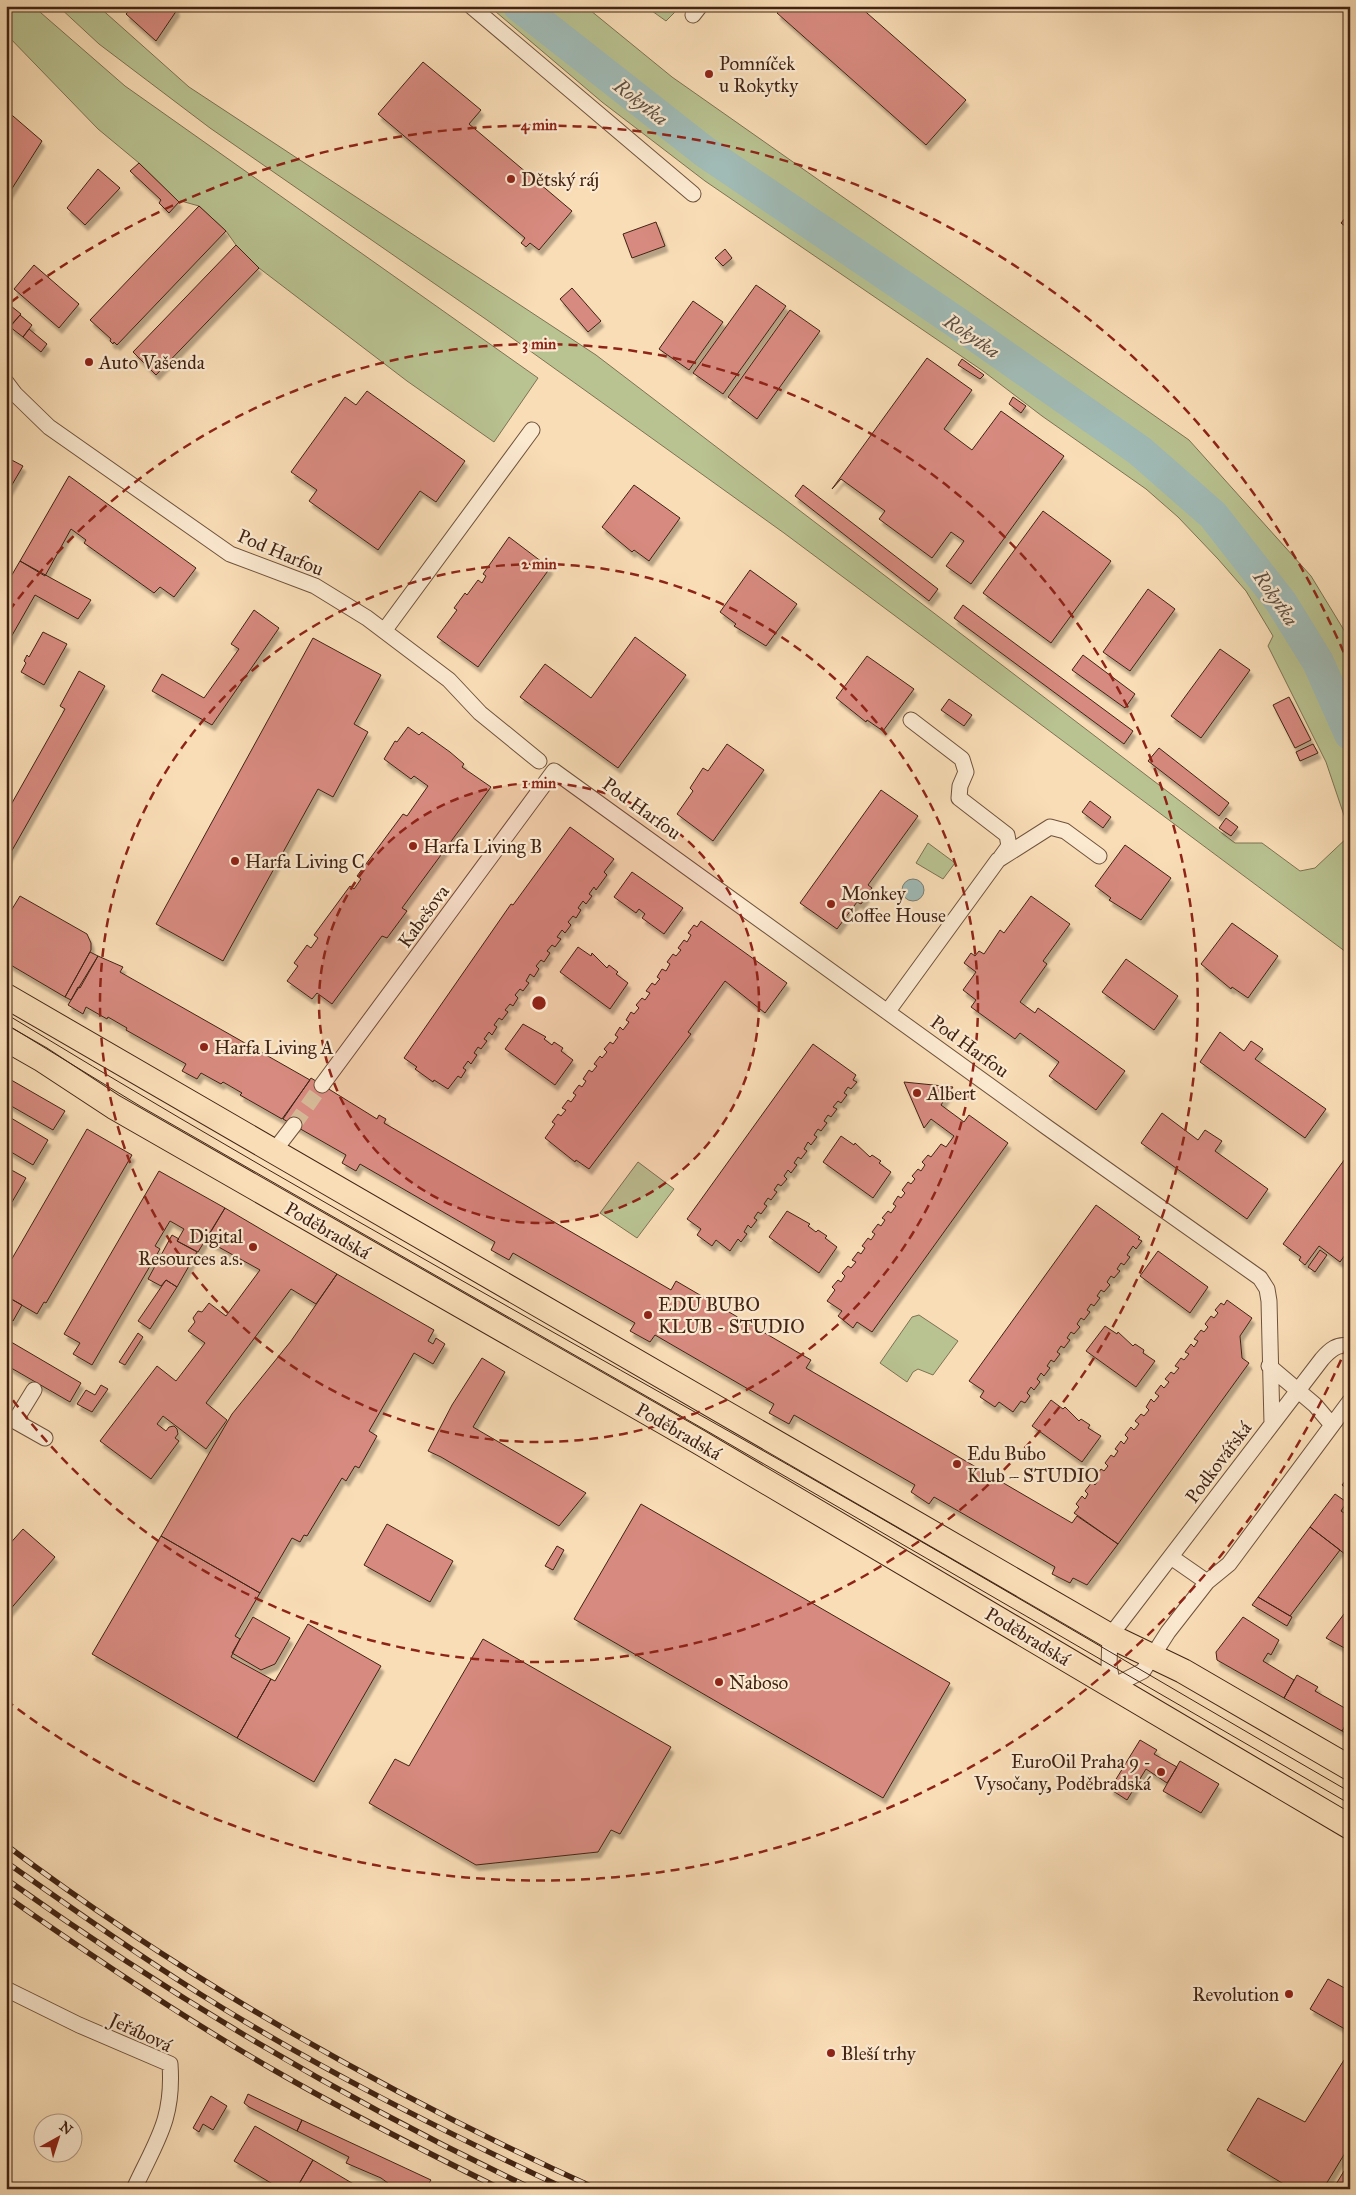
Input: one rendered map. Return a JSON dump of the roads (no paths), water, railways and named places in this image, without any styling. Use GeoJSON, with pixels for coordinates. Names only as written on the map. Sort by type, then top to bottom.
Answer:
{"type":"FeatureCollection","features":[{"type":"Feature","properties":{"kind":"main road","name":"Poděbradská"},"geometry":{"type":"LineString","coordinates":[[6,996],[1110,1636],[1183,1671],[1350,1768]]}},
{"type":"Feature","properties":{"kind":"main road","name":"Poděbradská"},"geometry":{"type":"LineString","coordinates":[[6,1039],[42,1059],[114,1107],[699,1442],[1350,1827]]}},
{"type":"Feature","properties":{"kind":"street"},"geometry":{"type":"LineString","coordinates":[[471,6],[693,194]]}},
{"type":"Feature","properties":{"kind":"street","name":"Pod Harfou"},"geometry":{"type":"LineString","coordinates":[[6,382],[15,394],[49,427],[230,554],[315,586],[367,618],[449,680],[480,713],[539,761]]}},
{"type":"Feature","properties":{"kind":"street"},"geometry":{"type":"LineString","coordinates":[[384,631],[532,430]]}},
{"type":"Feature","properties":{"kind":"street"},"geometry":{"type":"LineString","coordinates":[[888,1011],[1009,846],[1010,840],[1007,834],[959,798],[960,786],[966,772],[962,759],[911,720]]}},
{"type":"Feature","properties":{"kind":"street","name":"Pod Harfou"},"geometry":{"type":"LineString","coordinates":[[554,771],[1048,1128],[1260,1278],[1267,1289],[1269,1301],[1269,1366],[1272,1424]]}},
{"type":"Feature","properties":{"kind":"street","name":"Kabešova"},"geometry":{"type":"LineString","coordinates":[[322,1085],[554,771]]}},
{"type":"Feature","properties":{"kind":"street"},"geometry":{"type":"LineString","coordinates":[[998,860],[1050,827],[1065,831],[1099,856]]}},
{"type":"Feature","properties":{"kind":"street"},"geometry":{"type":"LineString","coordinates":[[274,1151],[294,1125]]}},
{"type":"Feature","properties":{"kind":"street","name":"Podkovářská"},"geometry":{"type":"LineString","coordinates":[[1110,1636],[1332,1348],[1346,1345],[1350,1347]]}},
{"type":"Feature","properties":{"kind":"street"},"geometry":{"type":"LineString","coordinates":[[1269,1366],[1315,1405],[1332,1425]]}},
{"type":"Feature","properties":{"kind":"street"},"geometry":{"type":"LineString","coordinates":[[34,1390],[11,1419],[45,1438]]}},
{"type":"Feature","properties":{"kind":"street"},"geometry":{"type":"LineString","coordinates":[[1110,1636],[1109,1666],[1113,1686],[1143,1671],[1207,1582],[1229,1564],[1350,1401]]}},
{"type":"Feature","properties":{"kind":"street"},"geometry":{"type":"LineString","coordinates":[[1171,1557],[1207,1582]]}},
{"type":"Feature","properties":{"kind":"street","name":"Jeřábová"},"geometry":{"type":"LineString","coordinates":[[6,1989],[79,2025],[170,2064],[171,2085],[165,2124],[134,2189]]}},
{"type":"Feature","properties":{"kind":"water"},"geometry":{"type":"Polygon","coordinates":[[[913,879],[921,882],[924,890],[921,898],[913,901],[905,898],[902,890],[905,882],[913,879]]]}},
{"type":"Feature","properties":{"kind":"waterway","name":"Rokytka"},"geometry":{"type":"LineString","coordinates":[[519,6],[705,152],[956,322],[1140,451],[1213,515],[1281,602],[1318,662],[1350,734]]}},
{"type":"Feature","properties":{"kind":"tunnel"},"geometry":{"type":"LineString","coordinates":[[294,1125],[322,1085]]}},
{"type":"Feature","properties":{"kind":"tram line"},"geometry":{"type":"LineString","coordinates":[[6,1014],[268,1169],[870,1512],[1350,1792]]}},
{"type":"Feature","properties":{"kind":"tram line"},"geometry":{"type":"LineString","coordinates":[[6,1024],[140,1106],[707,1431],[1350,1804]]}},
{"type":"Feature","properties":{"kind":"railway"},"geometry":{"type":"LineString","coordinates":[[6,1845],[146,1943],[292,2033],[443,2115],[597,2189]]}},
{"type":"Feature","properties":{"kind":"railway"},"geometry":{"type":"LineString","coordinates":[[6,1862],[150,1962],[244,2021],[334,2073],[426,2121],[566,2189]]}},
{"type":"Feature","properties":{"kind":"railway"},"geometry":{"type":"LineString","coordinates":[[6,1879],[133,1965],[263,2046],[396,2121],[533,2189]]}},
{"type":"Feature","properties":{"kind":"railway"},"geometry":{"type":"LineString","coordinates":[[6,1896],[74,1944],[214,2035],[366,2121],[501,2189]]}},
{"type":"Feature","properties":{"kind":"place","name":"Pomníček u Rokytky"},"geometry":{"type":"Point","coordinates":[709,74]}},
{"type":"Feature","properties":{"kind":"place","name":"Dětský ráj"},"geometry":{"type":"Point","coordinates":[511,179]}},
{"type":"Feature","properties":{"kind":"place","name":"Auto Vašenda"},"geometry":{"type":"Point","coordinates":[89,362]}},
{"type":"Feature","properties":{"kind":"place","name":"Harfa Living B"},"geometry":{"type":"Point","coordinates":[413,846]}},
{"type":"Feature","properties":{"kind":"place","name":"Harfa Living C"},"geometry":{"type":"Point","coordinates":[235,861]}},
{"type":"Feature","properties":{"kind":"place","name":"Monkey Coffee House"},"geometry":{"type":"Point","coordinates":[831,904]}},
{"type":"Feature","properties":{"kind":"place","name":"Harfa Living A"},"geometry":{"type":"Point","coordinates":[204,1047]}},
{"type":"Feature","properties":{"kind":"place","name":"Albert"},"geometry":{"type":"Point","coordinates":[917,1093]}},
{"type":"Feature","properties":{"kind":"place","name":"Digital Resources a.s."},"geometry":{"type":"Point","coordinates":[253,1247]}},
{"type":"Feature","properties":{"kind":"place","name":"EDU BUBO KLUB - STUDIO"},"geometry":{"type":"Point","coordinates":[648,1315]}},
{"type":"Feature","properties":{"kind":"place","name":"Edu Bubo Klub – STUDIO"},"geometry":{"type":"Point","coordinates":[957,1464]}},
{"type":"Feature","properties":{"kind":"place","name":"Naboso"},"geometry":{"type":"Point","coordinates":[719,1682]}},
{"type":"Feature","properties":{"kind":"place","name":"EuroOil Praha 9 - Vysočany, Poděbradská"},"geometry":{"type":"Point","coordinates":[1161,1772]}},
{"type":"Feature","properties":{"kind":"place","name":"Revolution"},"geometry":{"type":"Point","coordinates":[1289,1994]}},
{"type":"Feature","properties":{"kind":"place","name":"Bleší trhy"},"geometry":{"type":"Point","coordinates":[831,2053]}}]}
